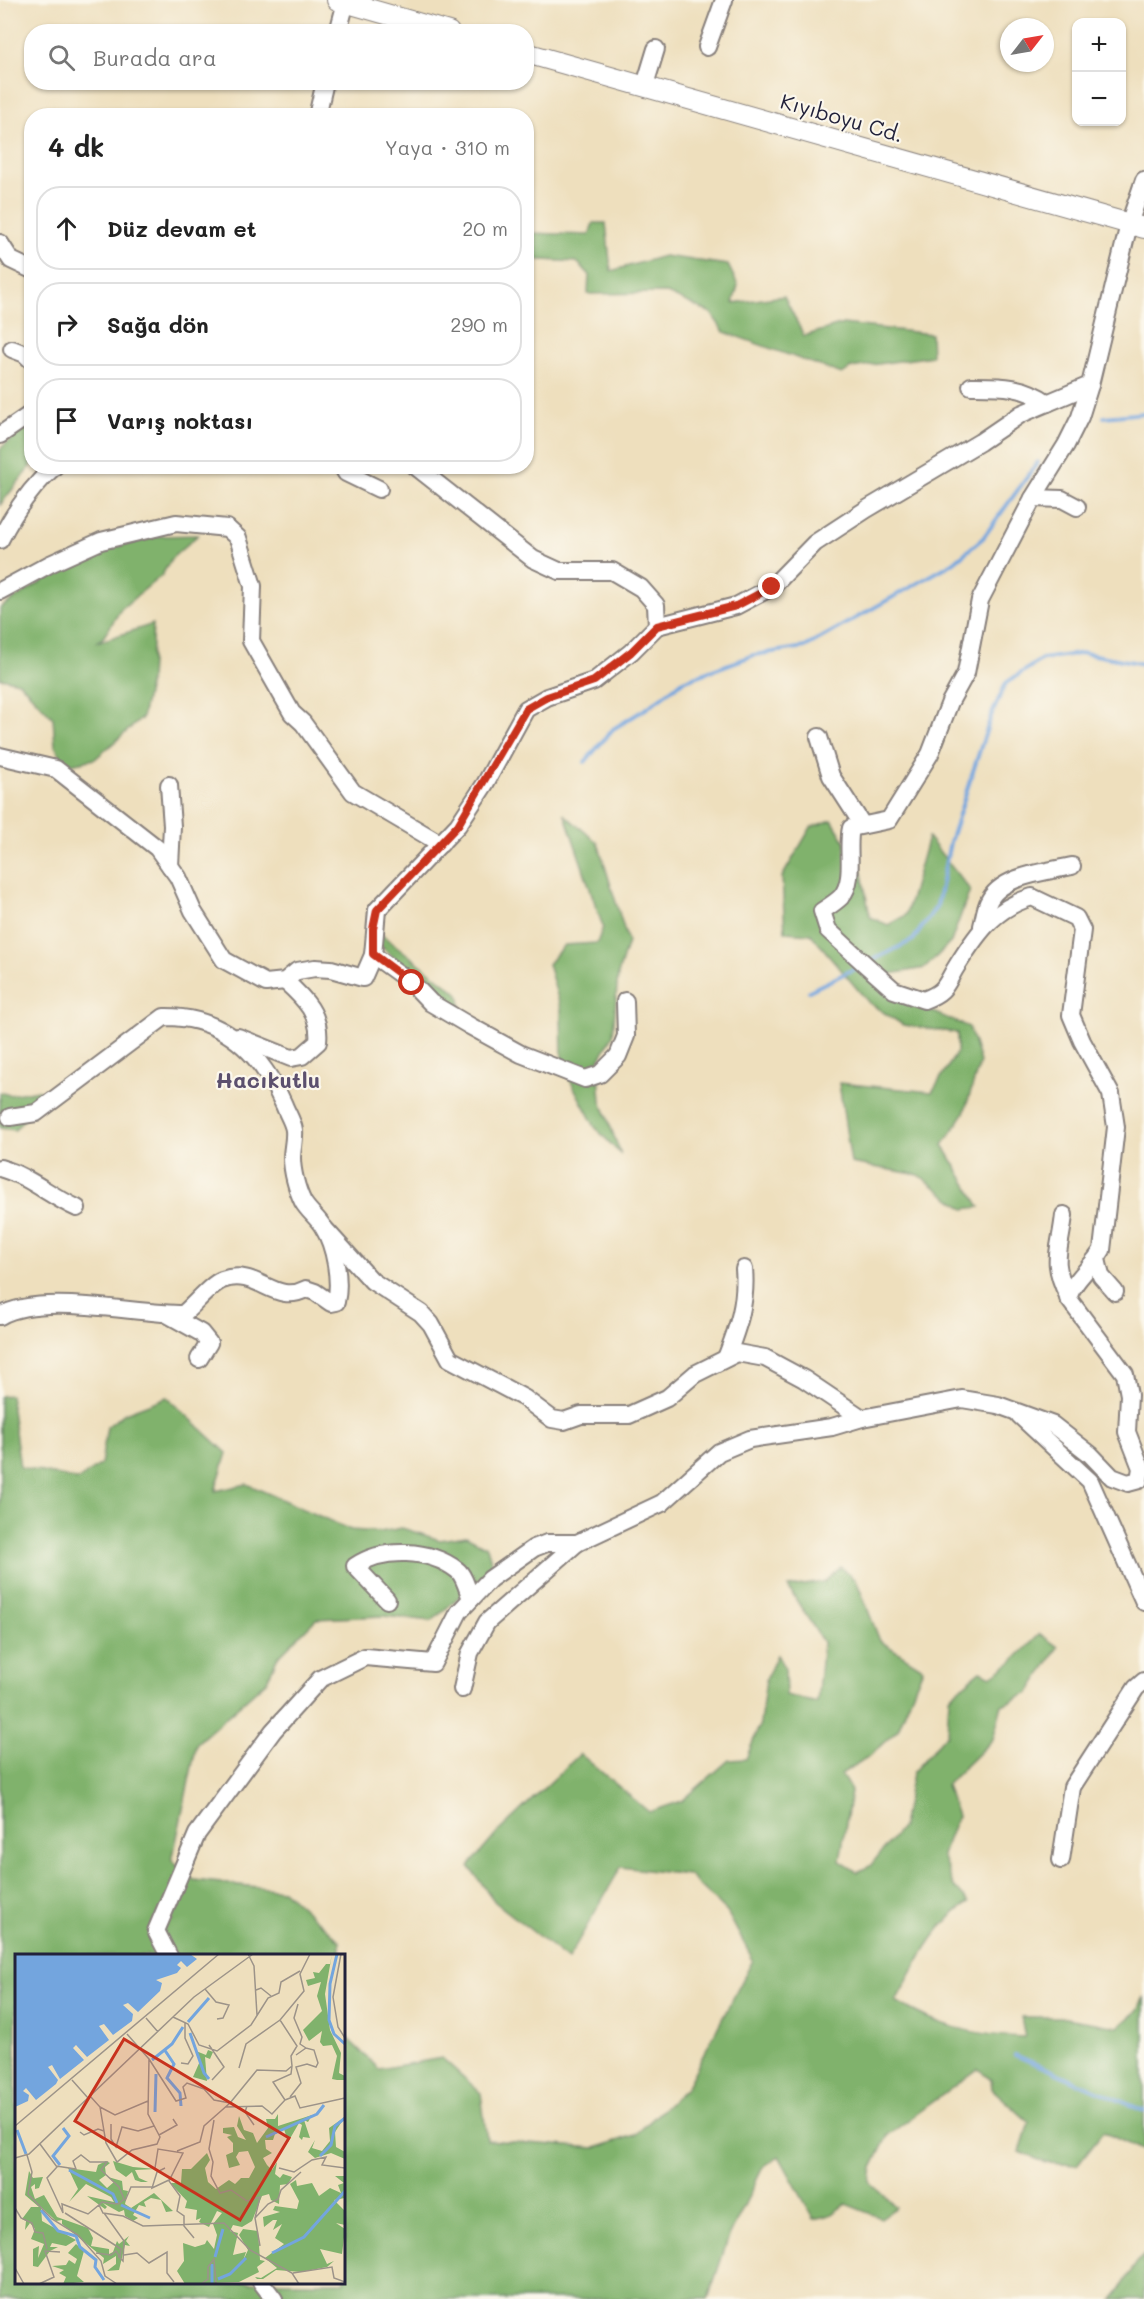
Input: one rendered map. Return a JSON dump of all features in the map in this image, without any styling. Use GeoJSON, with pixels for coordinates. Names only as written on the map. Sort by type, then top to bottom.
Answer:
{"type":"FeatureCollection","features":[{"type":"Feature","properties":{"kind":"street"},"geometry":{"type":"LineString","coordinates":[[708,47],[724,0]]}},
{"type":"Feature","properties":{"kind":"street"},"geometry":{"type":"LineString","coordinates":[[339,24],[342,1],[421,24]]}},
{"type":"Feature","properties":{"kind":"street"},"geometry":{"type":"LineString","coordinates":[[645,85],[656,49]]}},
{"type":"Feature","properties":{"kind":"street","name":"Kıyıboyu Cd."},"geometry":{"type":"LineString","coordinates":[[534,55],[1136,226]]}},
{"type":"Feature","properties":{"kind":"street"},"geometry":{"type":"LineString","coordinates":[[319,108],[323,90]]}},
{"type":"Feature","properties":{"kind":"street"},"geometry":{"type":"LineString","coordinates":[[1068,1296],[1070,1290],[1102,1250],[1107,1222],[1116,1127],[1111,1094],[1082,1041],[1071,1015],[1082,930],[1076,918],[1032,897],[1013,903],[994,915],[956,966],[951,980],[939,994],[924,1000],[894,990],[839,942],[828,930],[822,912],[842,896],[849,872],[848,841],[851,828],[889,820],[896,813],[930,754],[950,702],[966,673],[980,600],[1033,498],[1066,445],[1080,417],[1136,226],[1144,180]]}},
{"type":"Feature","properties":{"kind":"street"},"geometry":{"type":"LineString","coordinates":[[0,243],[12,260],[24,266]]}},
{"type":"Feature","properties":{"kind":"street"},"geometry":{"type":"LineString","coordinates":[[12,349],[24,354]]}},
{"type":"Feature","properties":{"kind":"street"},"geometry":{"type":"LineString","coordinates":[[0,756],[56,770],[157,848],[170,866],[224,960],[266,983],[285,981],[297,971],[315,968],[331,969],[363,978],[368,960],[373,954],[373,929],[377,910],[458,825],[485,784],[526,709],[547,697],[594,681],[631,652],[657,626],[736,606],[772,587],[815,543],[980,442],[1021,414],[1090,385]]}},
{"type":"Feature","properties":{"kind":"street"},"geometry":{"type":"LineString","coordinates":[[970,386],[1017,387],[1034,393],[1048,403]]}},
{"type":"Feature","properties":{"kind":"street"},"geometry":{"type":"LineString","coordinates":[[0,435],[24,418]]}},
{"type":"Feature","properties":{"kind":"street"},"geometry":{"type":"LineString","coordinates":[[0,540],[11,517],[46,474]]}},
{"type":"Feature","properties":{"kind":"street"},"geometry":{"type":"LineString","coordinates":[[348,474],[379,489]]}},
{"type":"Feature","properties":{"kind":"street"},"geometry":{"type":"LineString","coordinates":[[425,474],[533,559],[559,571],[612,571],[641,588],[656,605],[657,626]]}},
{"type":"Feature","properties":{"kind":"street"},"geometry":{"type":"LineString","coordinates":[[1033,498],[1062,499],[1077,507]]}},
{"type":"Feature","properties":{"kind":"street"},"geometry":{"type":"LineString","coordinates":[[0,591],[50,564],[101,541],[176,523],[227,528],[238,538],[253,586],[251,641],[292,713],[303,723],[353,792],[441,844]]}},
{"type":"Feature","properties":{"kind":"street"},"geometry":{"type":"LineString","coordinates":[[819,736],[831,776],[862,824]]}},
{"type":"Feature","properties":{"kind":"street"},"geometry":{"type":"LineString","coordinates":[[169,786],[170,866]]}},
{"type":"Feature","properties":{"kind":"street"},"geometry":{"type":"LineString","coordinates":[[979,935],[988,901],[1004,886],[1025,877],[1072,866]]}},
{"type":"Feature","properties":{"kind":"street"},"geometry":{"type":"LineString","coordinates":[[373,954],[412,983],[431,1003],[470,1026],[521,1054],[585,1079],[600,1074],[618,1056],[626,1036],[625,1001]]}},
{"type":"Feature","properties":{"kind":"street"},"geometry":{"type":"LineString","coordinates":[[10,1117],[36,1113],[164,1017],[188,1017],[291,1058],[303,1056],[318,1042],[320,1024],[300,994],[285,981]]}},
{"type":"Feature","properties":{"kind":"street"},"geometry":{"type":"LineString","coordinates":[[224,1031],[261,1063],[278,1092],[294,1130],[292,1158],[303,1203],[372,1281],[421,1313],[431,1324],[450,1359],[524,1398],[552,1419],[564,1421],[581,1415],[629,1415],[667,1398],[695,1374],[737,1353],[765,1358],[804,1379],[861,1418]]}},
{"type":"Feature","properties":{"kind":"street"},"geometry":{"type":"LineString","coordinates":[[0,1168],[33,1181],[60,1201],[77,1208]]}},
{"type":"Feature","properties":{"kind":"street"},"geometry":{"type":"LineString","coordinates":[[462,1689],[470,1653],[487,1622],[577,1543],[662,1503],[719,1452],[750,1439],[832,1428],[861,1418],[962,1399],[998,1405],[1053,1425],[1090,1454],[1112,1477],[1128,1483],[1139,1480],[1142,1475],[1141,1468],[1127,1432],[1130,1395],[1125,1374],[1068,1296],[1059,1276],[1055,1261],[1061,1242],[1064,1215]]}},
{"type":"Feature","properties":{"kind":"street"},"geometry":{"type":"LineString","coordinates":[[0,1316],[10,1310],[50,1305],[183,1314],[220,1280],[247,1276],[282,1293],[296,1294],[306,1288],[331,1303],[336,1302],[339,1289],[334,1258],[324,1228]]}},
{"type":"Feature","properties":{"kind":"street"},"geometry":{"type":"LineString","coordinates":[[1096,1259],[1101,1276],[1114,1292]]}},
{"type":"Feature","properties":{"kind":"street"},"geometry":{"type":"LineString","coordinates":[[726,1358],[744,1311],[746,1291],[744,1269]]}},
{"type":"Feature","properties":{"kind":"street"},"geometry":{"type":"LineString","coordinates":[[166,1314],[201,1333],[209,1343],[199,1359]]}},
{"type":"Feature","properties":{"kind":"street"},"geometry":{"type":"LineString","coordinates":[[1018,1414],[1090,1481],[1144,1602]]}},
{"type":"Feature","properties":{"kind":"street"},"geometry":{"type":"LineString","coordinates":[[168,1954],[156,1931],[197,1834],[273,1731],[320,1679],[365,1657],[433,1663],[459,1612],[490,1579],[534,1548],[547,1543],[577,1543]]}},
{"type":"Feature","properties":{"kind":"street"},"geometry":{"type":"LineString","coordinates":[[387,1600],[355,1566],[365,1559],[382,1554],[405,1553],[435,1559],[459,1571],[471,1599]]}},
{"type":"Feature","properties":{"kind":"street"},"geometry":{"type":"LineString","coordinates":[[1061,1860],[1072,1788],[1136,1688],[1144,1681]]}},
{"type":"Feature","properties":{"kind":"street"},"geometry":{"type":"LineString","coordinates":[[262,2284],[274,2299]]}},
{"type":"Feature","properties":{"kind":"green space"},"geometry":{"type":"Polygon","coordinates":[[[593,223],[606,223],[611,271],[664,256],[728,265],[738,285],[733,303],[784,296],[804,336],[843,324],[931,334],[932,356],[851,368],[842,374],[724,332],[711,313],[667,293],[588,294],[589,274],[577,262],[534,259],[534,233],[589,235],[593,223]]]}},
{"type":"Feature","properties":{"kind":"green space"},"geometry":{"type":"Polygon","coordinates":[[[24,427],[25,474],[0,505],[0,449],[24,427]]]}},
{"type":"Feature","properties":{"kind":"green space"},"geometry":{"type":"Polygon","coordinates":[[[198,535],[172,558],[162,575],[121,609],[103,638],[95,643],[153,624],[150,680],[142,718],[95,759],[66,765],[55,746],[53,718],[19,682],[0,678],[0,608],[84,555],[160,536],[198,535]]]}},
{"type":"Feature","properties":{"kind":"green space"},"geometry":{"type":"Polygon","coordinates":[[[565,815],[598,843],[628,942],[618,974],[613,1035],[598,1062],[601,1101],[621,1155],[595,1127],[562,1065],[561,1009],[548,964],[564,945],[597,943],[603,927],[565,815]]]}},
{"type":"Feature","properties":{"kind":"green space"},"geometry":{"type":"Polygon","coordinates":[[[832,820],[861,868],[870,917],[888,925],[906,915],[928,837],[970,890],[951,942],[925,968],[890,974],[882,991],[969,1027],[980,1062],[964,1113],[943,1145],[980,1207],[964,1209],[919,1175],[851,1163],[839,1083],[932,1092],[957,1052],[957,1033],[903,1025],[869,1003],[811,934],[785,932],[782,877],[811,827],[832,820]]]}},
{"type":"Feature","properties":{"kind":"green space"},"geometry":{"type":"Polygon","coordinates":[[[382,935],[459,994],[461,1006],[453,1006],[379,945],[382,935]]]}},
{"type":"Feature","properties":{"kind":"green space"},"geometry":{"type":"Polygon","coordinates":[[[39,1090],[39,1100],[15,1130],[0,1128],[0,1092],[9,1095],[39,1090]]]}},
{"type":"Feature","properties":{"kind":"green space"},"geometry":{"type":"Polygon","coordinates":[[[10,1395],[20,1467],[78,1480],[101,1464],[107,1427],[125,1413],[167,1397],[227,1453],[215,1491],[247,1484],[351,1530],[380,1532],[402,1528],[440,1540],[466,1536],[487,1547],[493,1567],[432,1621],[383,1616],[316,1619],[277,1658],[267,1681],[197,1743],[172,1861],[194,1880],[283,1890],[340,1941],[340,1954],[15,1954],[15,2284],[345,2284],[345,2036],[379,2069],[442,2058],[481,2093],[487,2140],[595,2148],[635,2135],[686,2088],[753,1960],[727,1912],[688,1875],[621,1867],[568,1959],[495,1902],[469,1866],[500,1830],[580,1754],[649,1812],[682,1801],[729,1760],[746,1759],[760,1724],[766,1679],[777,1655],[785,1669],[786,1695],[817,1703],[823,1642],[788,1587],[824,1582],[841,1567],[857,1582],[880,1641],[923,1668],[898,1729],[871,1755],[841,1774],[851,1791],[840,1861],[857,1872],[870,1866],[902,1827],[912,1773],[947,1734],[949,1697],[981,1671],[991,1676],[1012,1662],[1040,1634],[1058,1647],[1029,1693],[1002,1705],[993,1739],[946,1785],[957,1816],[942,1855],[953,1885],[969,1903],[946,1922],[927,1946],[896,2001],[942,2024],[990,2035],[1025,2037],[1021,2017],[1061,2017],[1118,2027],[1139,2009],[1144,1996],[1144,2151],[1103,2132],[1077,2165],[1046,2163],[1020,2152],[1029,2122],[992,2089],[991,2079],[978,2069],[888,2135],[872,2168],[870,2182],[896,2207],[881,2218],[846,2204],[830,2215],[814,2219],[779,2156],[763,2167],[728,2239],[708,2299],[0,2299],[0,1396],[10,1395]]]}},
{"type":"Feature","properties":{"kind":"green space"},"geometry":{"type":"Polygon","coordinates":[[[1144,2255],[1144,2299],[1112,2299],[1135,2265],[1144,2255]]]}},
{"type":"Feature","properties":{"kind":"waterway"},"geometry":{"type":"LineString","coordinates":[[1104,417],[1144,413]]}},
{"type":"Feature","properties":{"kind":"waterway"},"geometry":{"type":"LineString","coordinates":[[585,762],[613,729],[647,708],[683,681],[754,655],[805,647],[953,563],[983,538],[1038,462]]}},
{"type":"Feature","properties":{"kind":"waterway"},"geometry":{"type":"LineString","coordinates":[[869,962],[913,940],[937,906],[950,842],[991,716],[1006,683],[1042,659],[1084,653],[1144,664]]}},
{"type":"Feature","properties":{"kind":"waterway"},"geometry":{"type":"LineString","coordinates":[[809,991],[860,966]]}},
{"type":"Feature","properties":{"kind":"waterway"},"geometry":{"type":"LineString","coordinates":[[1015,2055],[1144,2111]]}},
{"type":"Feature","properties":{"kind":"district","name":"Hacıkutlu"},"geometry":{"type":"Point","coordinates":[268,1079]}},
{"type":"Feature","properties":{"kind":"route"},"geometry":{"type":"LineString","coordinates":[[412,983],[373,954],[373,929],[377,910],[394,891],[406,883],[458,825],[485,784],[526,709],[547,697],[594,681],[631,652],[657,626],[736,606],[772,587]]}}]}
